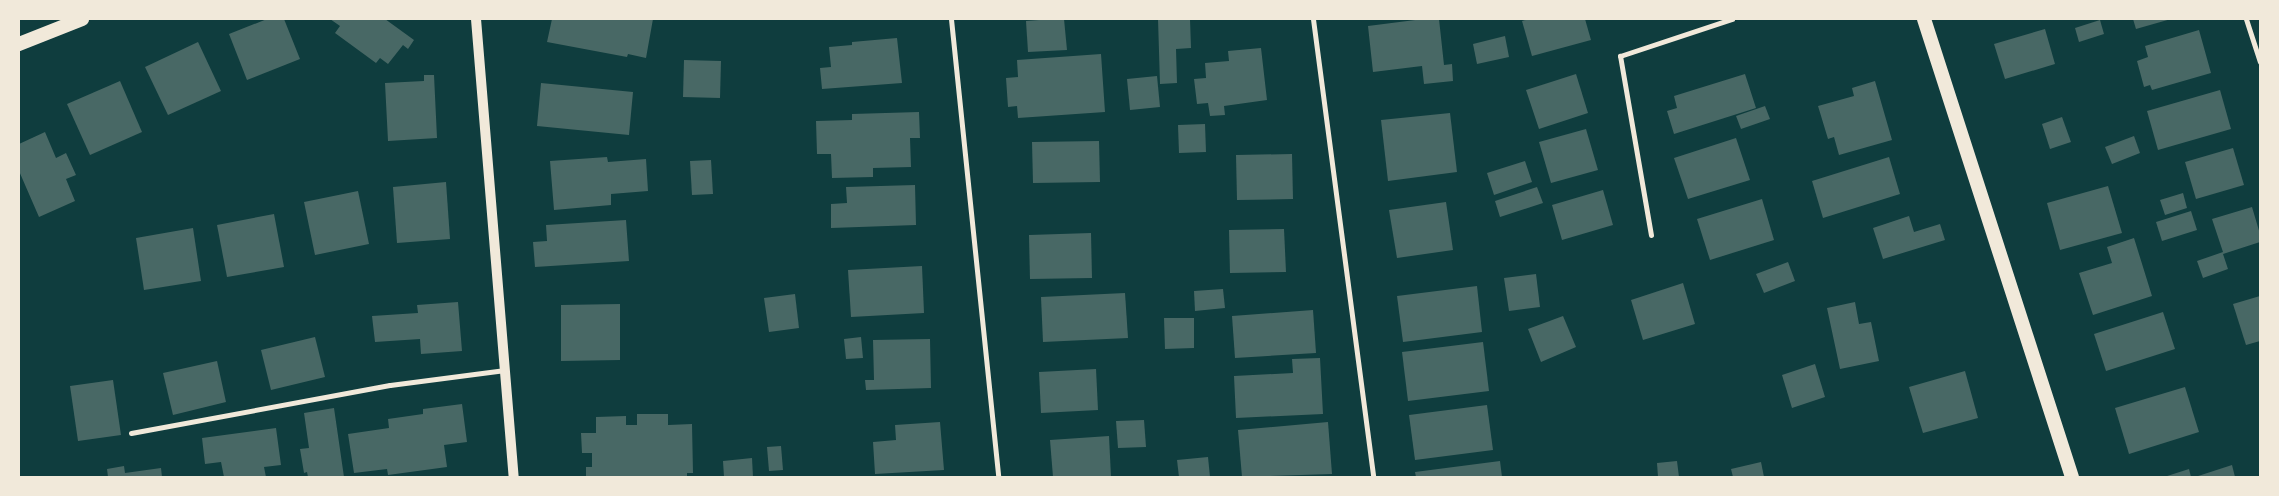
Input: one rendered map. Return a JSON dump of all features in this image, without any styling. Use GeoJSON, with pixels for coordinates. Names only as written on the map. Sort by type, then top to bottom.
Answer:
{"type":"FeatureCollection","features":[{"type":"Feature","properties":{"kind":"highway"},"geometry":{"type":"LineString","coordinates":[[19,44],[59,23],[82,19]]}},
{"type":"Feature","properties":{"kind":"highway"},"geometry":{"type":"LineString","coordinates":[[1924,19],[2072,477]]}},
{"type":"Feature","properties":{"kind":"main road"},"geometry":{"type":"LineString","coordinates":[[476,19],[514,477]]}},
{"type":"Feature","properties":{"kind":"street"},"geometry":{"type":"LineString","coordinates":[[951,19],[998,477]]}},
{"type":"Feature","properties":{"kind":"street"},"geometry":{"type":"LineString","coordinates":[[1313,19],[1373,477]]}},
{"type":"Feature","properties":{"kind":"street"},"geometry":{"type":"LineString","coordinates":[[1651,235],[1620,56],[1732,19]]}},
{"type":"Feature","properties":{"kind":"street"},"geometry":{"type":"LineString","coordinates":[[2246,19],[2260,62]]}},
{"type":"Feature","properties":{"kind":"street"},"geometry":{"type":"LineString","coordinates":[[131,433],[390,385],[506,370]]}},
{"type":"Feature","properties":{"kind":"building"},"geometry":{"type":"Polygon","coordinates":[[[267,19],[284,19],[300,59],[247,80],[229,34],[267,19]]]}},
{"type":"Feature","properties":{"kind":"building"},"geometry":{"type":"Polygon","coordinates":[[[330,19],[385,19],[414,40],[408,49],[403,45],[388,64],[380,58],[376,63],[335,33],[340,26],[330,19]]]}},
{"type":"Feature","properties":{"kind":"building"},"geometry":{"type":"Polygon","coordinates":[[[552,19],[653,19],[646,58],[628,54],[627,57],[547,42],[552,19]]]}},
{"type":"Feature","properties":{"kind":"building"},"geometry":{"type":"Polygon","coordinates":[[[1064,19],[1067,50],[1028,52],[1026,21],[1064,19]]]}},
{"type":"Feature","properties":{"kind":"building"},"geometry":{"type":"Polygon","coordinates":[[[1158,19],[1190,19],[1191,48],[1176,49],[1177,83],[1160,84],[1158,19]]]}},
{"type":"Feature","properties":{"kind":"building"},"geometry":{"type":"Polygon","coordinates":[[[1423,19],[1439,19],[1444,65],[1452,64],[1453,81],[1424,84],[1422,66],[1373,72],[1368,26],[1423,19]]]}},
{"type":"Feature","properties":{"kind":"building"},"geometry":{"type":"Polygon","coordinates":[[[1529,19],[1585,19],[1591,40],[1532,56],[1522,21],[1529,19]]]}},
{"type":"Feature","properties":{"kind":"building"},"geometry":{"type":"Polygon","coordinates":[[[2133,19],[2171,19],[2136,29],[2133,19]]]}},
{"type":"Feature","properties":{"kind":"building"},"geometry":{"type":"Polygon","coordinates":[[[2100,20],[2104,34],[2079,42],[2075,28],[2100,20]]]}},
{"type":"Feature","properties":{"kind":"building"},"geometry":{"type":"Polygon","coordinates":[[[2045,29],[2055,64],[2005,79],[1994,44],[2045,29]]]}},
{"type":"Feature","properties":{"kind":"building"},"geometry":{"type":"Polygon","coordinates":[[[2199,30],[2211,73],[2152,90],[2150,85],[2144,87],[2137,61],[2148,57],[2145,46],[2199,30]]]}},
{"type":"Feature","properties":{"kind":"building"},"geometry":{"type":"Polygon","coordinates":[[[1505,36],[1509,57],[1477,64],[1473,44],[1505,36]]]}},
{"type":"Feature","properties":{"kind":"building"},"geometry":{"type":"Polygon","coordinates":[[[897,38],[902,83],[822,89],[820,68],[831,67],[829,47],[852,45],[852,42],[897,38]]]}},
{"type":"Feature","properties":{"kind":"building"},"geometry":{"type":"Polygon","coordinates":[[[198,42],[221,91],[168,115],[145,67],[198,42]]]}},
{"type":"Feature","properties":{"kind":"building"},"geometry":{"type":"Polygon","coordinates":[[[1261,48],[1267,100],[1224,106],[1225,115],[1210,116],[1208,103],[1197,104],[1194,79],[1206,78],[1205,63],[1229,61],[1228,51],[1261,48]]]}},
{"type":"Feature","properties":{"kind":"building"},"geometry":{"type":"Polygon","coordinates":[[[1101,54],[1105,112],[1018,118],[1017,106],[1008,107],[1006,78],[1018,77],[1017,60],[1101,54]]]}},
{"type":"Feature","properties":{"kind":"building"},"geometry":{"type":"Polygon","coordinates":[[[684,60],[721,61],[720,98],[683,97],[684,60]]]}},
{"type":"Feature","properties":{"kind":"building"},"geometry":{"type":"Polygon","coordinates":[[[1576,74],[1588,113],[1539,129],[1526,90],[1576,74]]]}},
{"type":"Feature","properties":{"kind":"building"},"geometry":{"type":"Polygon","coordinates":[[[1745,74],[1756,108],[1674,134],[1667,111],[1677,108],[1674,96],[1745,74]]]}},
{"type":"Feature","properties":{"kind":"building"},"geometry":{"type":"Polygon","coordinates":[[[424,75],[434,75],[437,138],[388,141],[385,83],[424,81],[424,75]]]}},
{"type":"Feature","properties":{"kind":"building"},"geometry":{"type":"Polygon","coordinates":[[[1157,76],[1160,107],[1130,110],[1127,79],[1157,76]]]}},
{"type":"Feature","properties":{"kind":"building"},"geometry":{"type":"Polygon","coordinates":[[[120,81],[142,132],[90,155],[67,104],[120,81]]]}},
{"type":"Feature","properties":{"kind":"building"},"geometry":{"type":"Polygon","coordinates":[[[1875,81],[1892,140],[1839,155],[1834,137],[1828,139],[1818,106],[1854,96],[1852,88],[1875,81]]]}},
{"type":"Feature","properties":{"kind":"building"},"geometry":{"type":"Polygon","coordinates":[[[541,83],[633,92],[629,135],[537,126],[541,83]]]}},
{"type":"Feature","properties":{"kind":"building"},"geometry":{"type":"Polygon","coordinates":[[[2220,90],[2231,129],[2158,150],[2147,111],[2220,90]]]}},
{"type":"Feature","properties":{"kind":"building"},"geometry":{"type":"Polygon","coordinates":[[[1765,106],[1770,119],[1741,129],[1736,116],[1765,106]]]}},
{"type":"Feature","properties":{"kind":"building"},"geometry":{"type":"Polygon","coordinates":[[[919,112],[920,138],[910,138],[911,167],[873,168],[873,177],[832,178],[831,154],[817,154],[816,121],[852,120],[852,114],[919,112]]]}},
{"type":"Feature","properties":{"kind":"building"},"geometry":{"type":"Polygon","coordinates":[[[1450,113],[1457,172],[1388,181],[1381,120],[1450,113]]]}},
{"type":"Feature","properties":{"kind":"building"},"geometry":{"type":"Polygon","coordinates":[[[2062,117],[2071,142],[2050,149],[2042,124],[2062,117]]]}},
{"type":"Feature","properties":{"kind":"building"},"geometry":{"type":"Polygon","coordinates":[[[1205,124],[1206,152],[1179,153],[1178,125],[1205,124]]]}},
{"type":"Feature","properties":{"kind":"building"},"geometry":{"type":"Polygon","coordinates":[[[1586,129],[1598,170],[1551,183],[1539,142],[1586,129]]]}},
{"type":"Feature","properties":{"kind":"building"},"geometry":{"type":"Polygon","coordinates":[[[45,132],[56,158],[66,153],[76,175],[66,179],[75,201],[39,217],[19,171],[19,144],[45,132]]]}},
{"type":"Feature","properties":{"kind":"building"},"geometry":{"type":"Polygon","coordinates":[[[2134,136],[2140,153],[2112,164],[2105,147],[2134,136]]]}},
{"type":"Feature","properties":{"kind":"building"},"geometry":{"type":"Polygon","coordinates":[[[1736,138],[1750,180],[1688,199],[1674,158],[1736,138]]]}},
{"type":"Feature","properties":{"kind":"building"},"geometry":{"type":"Polygon","coordinates":[[[1099,141],[1100,182],[1033,183],[1032,142],[1099,141]]]}},
{"type":"Feature","properties":{"kind":"building"},"geometry":{"type":"Polygon","coordinates":[[[2233,148],[2244,185],[2196,199],[2185,162],[2233,148]]]}},
{"type":"Feature","properties":{"kind":"building"},"geometry":{"type":"Polygon","coordinates":[[[1292,154],[1293,199],[1237,200],[1236,155],[1292,154]]]}},
{"type":"Feature","properties":{"kind":"building"},"geometry":{"type":"Polygon","coordinates":[[[607,157],[608,162],[646,159],[648,191],[611,194],[611,205],[554,210],[550,161],[607,157]]]}},
{"type":"Feature","properties":{"kind":"building"},"geometry":{"type":"Polygon","coordinates":[[[1889,157],[1900,194],[1823,218],[1812,181],[1889,157]]]}},
{"type":"Feature","properties":{"kind":"building"},"geometry":{"type":"Polygon","coordinates":[[[711,160],[713,194],[692,195],[690,161],[711,160]]]}},
{"type":"Feature","properties":{"kind":"building"},"geometry":{"type":"Polygon","coordinates":[[[1525,161],[1532,182],[1494,195],[1487,173],[1525,161]]]}},
{"type":"Feature","properties":{"kind":"building"},"geometry":{"type":"Polygon","coordinates":[[[446,182],[450,239],[397,243],[393,187],[446,182]]]}},
{"type":"Feature","properties":{"kind":"building"},"geometry":{"type":"Polygon","coordinates":[[[915,185],[916,225],[831,228],[831,204],[847,203],[846,187],[915,185]]]}},
{"type":"Feature","properties":{"kind":"building"},"geometry":{"type":"Polygon","coordinates":[[[2108,186],[2122,233],[2060,250],[2047,203],[2108,186]]]}},
{"type":"Feature","properties":{"kind":"building"},"geometry":{"type":"Polygon","coordinates":[[[1537,187],[1543,203],[1500,217],[1495,201],[1537,187]]]}},
{"type":"Feature","properties":{"kind":"building"},"geometry":{"type":"Polygon","coordinates":[[[1603,190],[1613,225],[1562,240],[1552,205],[1603,190]]]}},
{"type":"Feature","properties":{"kind":"building"},"geometry":{"type":"Polygon","coordinates":[[[358,191],[369,244],[315,255],[304,202],[358,191]]]}},
{"type":"Feature","properties":{"kind":"building"},"geometry":{"type":"Polygon","coordinates":[[[2183,193],[2187,208],[2165,215],[2160,200],[2183,193]]]}},
{"type":"Feature","properties":{"kind":"building"},"geometry":{"type":"Polygon","coordinates":[[[1762,199],[1774,240],[1710,260],[1697,219],[1762,199]]]}},
{"type":"Feature","properties":{"kind":"building"},"geometry":{"type":"Polygon","coordinates":[[[1446,202],[1453,250],[1397,258],[1389,210],[1446,202]]]}},
{"type":"Feature","properties":{"kind":"building"},"geometry":{"type":"Polygon","coordinates":[[[2252,207],[2260,234],[2260,242],[2223,254],[2228,269],[2203,278],[2197,261],[2223,252],[2212,219],[2252,207]]]}},
{"type":"Feature","properties":{"kind":"building"},"geometry":{"type":"Polygon","coordinates":[[[2191,211],[2197,230],[2162,241],[2156,222],[2191,211]]]}},
{"type":"Feature","properties":{"kind":"building"},"geometry":{"type":"Polygon","coordinates":[[[274,214],[284,267],[227,277],[217,225],[274,214]]]}},
{"type":"Feature","properties":{"kind":"building"},"geometry":{"type":"Polygon","coordinates":[[[1909,216],[1914,232],[1940,224],[1945,240],[1883,259],[1873,228],[1909,216]]]}},
{"type":"Feature","properties":{"kind":"building"},"geometry":{"type":"Polygon","coordinates":[[[626,220],[629,261],[535,267],[533,242],[547,241],[546,225],[626,220]]]}},
{"type":"Feature","properties":{"kind":"building"},"geometry":{"type":"Polygon","coordinates":[[[193,228],[201,281],[144,290],[136,238],[193,228]]]}},
{"type":"Feature","properties":{"kind":"building"},"geometry":{"type":"Polygon","coordinates":[[[1284,229],[1286,272],[1230,273],[1229,230],[1284,229]]]}},
{"type":"Feature","properties":{"kind":"building"},"geometry":{"type":"Polygon","coordinates":[[[1091,233],[1092,278],[1030,279],[1029,235],[1091,233]]]}},
{"type":"Feature","properties":{"kind":"building"},"geometry":{"type":"Polygon","coordinates":[[[2134,238],[2152,296],[2093,315],[2079,273],[2112,263],[2107,247],[2134,238]]]}},
{"type":"Feature","properties":{"kind":"building"},"geometry":{"type":"Polygon","coordinates":[[[1788,262],[1795,281],[1764,293],[1756,274],[1788,262]]]}},
{"type":"Feature","properties":{"kind":"building"},"geometry":{"type":"Polygon","coordinates":[[[922,266],[924,313],[851,317],[848,270],[922,266]]]}},
{"type":"Feature","properties":{"kind":"building"},"geometry":{"type":"Polygon","coordinates":[[[1536,274],[1540,307],[1509,311],[1504,278],[1536,274]]]}},
{"type":"Feature","properties":{"kind":"building"},"geometry":{"type":"Polygon","coordinates":[[[1683,283],[1695,324],[1643,340],[1631,300],[1683,283]]]}},
{"type":"Feature","properties":{"kind":"building"},"geometry":{"type":"Polygon","coordinates":[[[1477,286],[1482,332],[1403,342],[1397,296],[1477,286]]]}},
{"type":"Feature","properties":{"kind":"building"},"geometry":{"type":"Polygon","coordinates":[[[1223,289],[1225,308],[1195,311],[1194,291],[1223,289]]]}},
{"type":"Feature","properties":{"kind":"building"},"geometry":{"type":"Polygon","coordinates":[[[1125,293],[1128,338],[1043,342],[1041,297],[1125,293]]]}},
{"type":"Feature","properties":{"kind":"building"},"geometry":{"type":"Polygon","coordinates":[[[795,294],[799,328],[769,332],[764,298],[795,294]]]}},
{"type":"Feature","properties":{"kind":"building"},"geometry":{"type":"Polygon","coordinates":[[[2260,296],[2260,341],[2246,345],[2233,304],[2260,296]]]}},
{"type":"Feature","properties":{"kind":"building"},"geometry":{"type":"Polygon","coordinates":[[[458,302],[462,351],[421,354],[420,339],[375,342],[372,316],[418,313],[417,305],[458,302]]]}},
{"type":"Feature","properties":{"kind":"building"},"geometry":{"type":"Polygon","coordinates":[[[1855,302],[1859,324],[1871,322],[1879,361],[1840,369],[1827,308],[1855,302]]]}},
{"type":"Feature","properties":{"kind":"building"},"geometry":{"type":"Polygon","coordinates":[[[620,304],[620,360],[561,361],[561,305],[620,304]]]}},
{"type":"Feature","properties":{"kind":"building"},"geometry":{"type":"Polygon","coordinates":[[[1313,310],[1316,353],[1235,358],[1232,316],[1313,310]]]}},
{"type":"Feature","properties":{"kind":"building"},"geometry":{"type":"Polygon","coordinates":[[[2163,312],[2175,349],[2106,371],[2094,334],[2163,312]]]}},
{"type":"Feature","properties":{"kind":"building"},"geometry":{"type":"Polygon","coordinates":[[[1563,316],[1576,347],[1541,362],[1528,329],[1563,316]]]}},
{"type":"Feature","properties":{"kind":"building"},"geometry":{"type":"Polygon","coordinates":[[[1164,318],[1194,318],[1194,348],[1165,349],[1164,318]]]}},
{"type":"Feature","properties":{"kind":"building"},"geometry":{"type":"Polygon","coordinates":[[[315,337],[325,377],[271,390],[261,350],[315,337]]]}},
{"type":"Feature","properties":{"kind":"building"},"geometry":{"type":"Polygon","coordinates":[[[861,337],[863,358],[846,359],[844,339],[861,337]]]}},
{"type":"Feature","properties":{"kind":"building"},"geometry":{"type":"Polygon","coordinates":[[[930,339],[931,388],[866,390],[865,380],[874,380],[873,340],[930,339]]]}},
{"type":"Feature","properties":{"kind":"building"},"geometry":{"type":"Polygon","coordinates":[[[1483,342],[1489,391],[1408,401],[1402,352],[1483,342]]]}},
{"type":"Feature","properties":{"kind":"building"},"geometry":{"type":"Polygon","coordinates":[[[1320,358],[1323,414],[1236,418],[1234,376],[1293,373],[1292,359],[1320,358]]]}},
{"type":"Feature","properties":{"kind":"building"},"geometry":{"type":"Polygon","coordinates":[[[217,361],[226,402],[173,415],[163,373],[217,361]]]}},
{"type":"Feature","properties":{"kind":"building"},"geometry":{"type":"Polygon","coordinates":[[[1815,364],[1825,397],[1792,408],[1782,375],[1815,364]]]}},
{"type":"Feature","properties":{"kind":"building"},"geometry":{"type":"Polygon","coordinates":[[[1096,369],[1098,410],[1041,413],[1039,372],[1096,369]]]}},
{"type":"Feature","properties":{"kind":"building"},"geometry":{"type":"Polygon","coordinates":[[[1965,371],[1978,418],[1923,433],[1909,387],[1965,371]]]}},
{"type":"Feature","properties":{"kind":"building"},"geometry":{"type":"Polygon","coordinates":[[[113,380],[121,435],[78,441],[70,386],[113,380]]]}},
{"type":"Feature","properties":{"kind":"building"},"geometry":{"type":"Polygon","coordinates":[[[2185,387],[2199,432],[2129,454],[2115,408],[2185,387]]]}},
{"type":"Feature","properties":{"kind":"building"},"geometry":{"type":"Polygon","coordinates":[[[462,404],[467,442],[444,445],[447,467],[388,475],[387,469],[354,473],[348,434],[389,428],[388,419],[423,414],[423,409],[462,404]]]}},
{"type":"Feature","properties":{"kind":"building"},"geometry":{"type":"Polygon","coordinates":[[[1487,405],[1493,450],[1415,460],[1409,415],[1487,405]]]}},
{"type":"Feature","properties":{"kind":"building"},"geometry":{"type":"Polygon","coordinates":[[[334,408],[344,477],[308,477],[307,472],[304,473],[300,449],[309,448],[304,413],[334,408]]]}},
{"type":"Feature","properties":{"kind":"building"},"geometry":{"type":"Polygon","coordinates":[[[637,414],[668,414],[668,425],[692,424],[693,473],[687,473],[687,477],[586,477],[586,467],[592,467],[592,453],[582,453],[581,433],[596,433],[596,417],[626,416],[626,425],[637,425],[637,414]]]}},
{"type":"Feature","properties":{"kind":"building"},"geometry":{"type":"Polygon","coordinates":[[[1144,420],[1146,447],[1118,448],[1116,421],[1144,420]]]}},
{"type":"Feature","properties":{"kind":"building"},"geometry":{"type":"Polygon","coordinates":[[[940,422],[944,470],[875,474],[873,442],[896,440],[895,425],[940,422]]]}},
{"type":"Feature","properties":{"kind":"building"},"geometry":{"type":"Polygon","coordinates":[[[1328,422],[1332,474],[1242,477],[1238,430],[1328,422]]]}},
{"type":"Feature","properties":{"kind":"building"},"geometry":{"type":"Polygon","coordinates":[[[276,428],[281,465],[264,467],[266,477],[224,477],[221,462],[205,464],[202,438],[276,428]]]}},
{"type":"Feature","properties":{"kind":"building"},"geometry":{"type":"Polygon","coordinates":[[[1109,436],[1111,477],[1053,477],[1050,440],[1109,436]]]}},
{"type":"Feature","properties":{"kind":"building"},"geometry":{"type":"Polygon","coordinates":[[[781,446],[783,470],[769,471],[767,447],[781,446]]]}},
{"type":"Feature","properties":{"kind":"building"},"geometry":{"type":"Polygon","coordinates":[[[1208,457],[1210,477],[1179,477],[1177,460],[1208,457]]]}},
{"type":"Feature","properties":{"kind":"building"},"geometry":{"type":"Polygon","coordinates":[[[752,458],[753,477],[724,477],[723,461],[752,458]]]}},
{"type":"Feature","properties":{"kind":"building"},"geometry":{"type":"Polygon","coordinates":[[[1500,461],[1502,477],[1416,477],[1415,472],[1500,461]]]}},
{"type":"Feature","properties":{"kind":"building"},"geometry":{"type":"Polygon","coordinates":[[[1677,461],[1679,477],[1658,477],[1657,463],[1677,461]]]}},
{"type":"Feature","properties":{"kind":"building"},"geometry":{"type":"Polygon","coordinates":[[[1761,462],[1764,477],[1733,477],[1731,469],[1761,462]]]}},
{"type":"Feature","properties":{"kind":"building"},"geometry":{"type":"Polygon","coordinates":[[[2232,465],[2235,477],[2195,477],[2232,465]]]}},
{"type":"Feature","properties":{"kind":"building"},"geometry":{"type":"Polygon","coordinates":[[[124,466],[125,473],[161,468],[162,477],[108,477],[107,469],[124,466]]]}},
{"type":"Feature","properties":{"kind":"building"},"geometry":{"type":"Polygon","coordinates":[[[2189,469],[2191,477],[2164,477],[2189,469]]]}}]}
